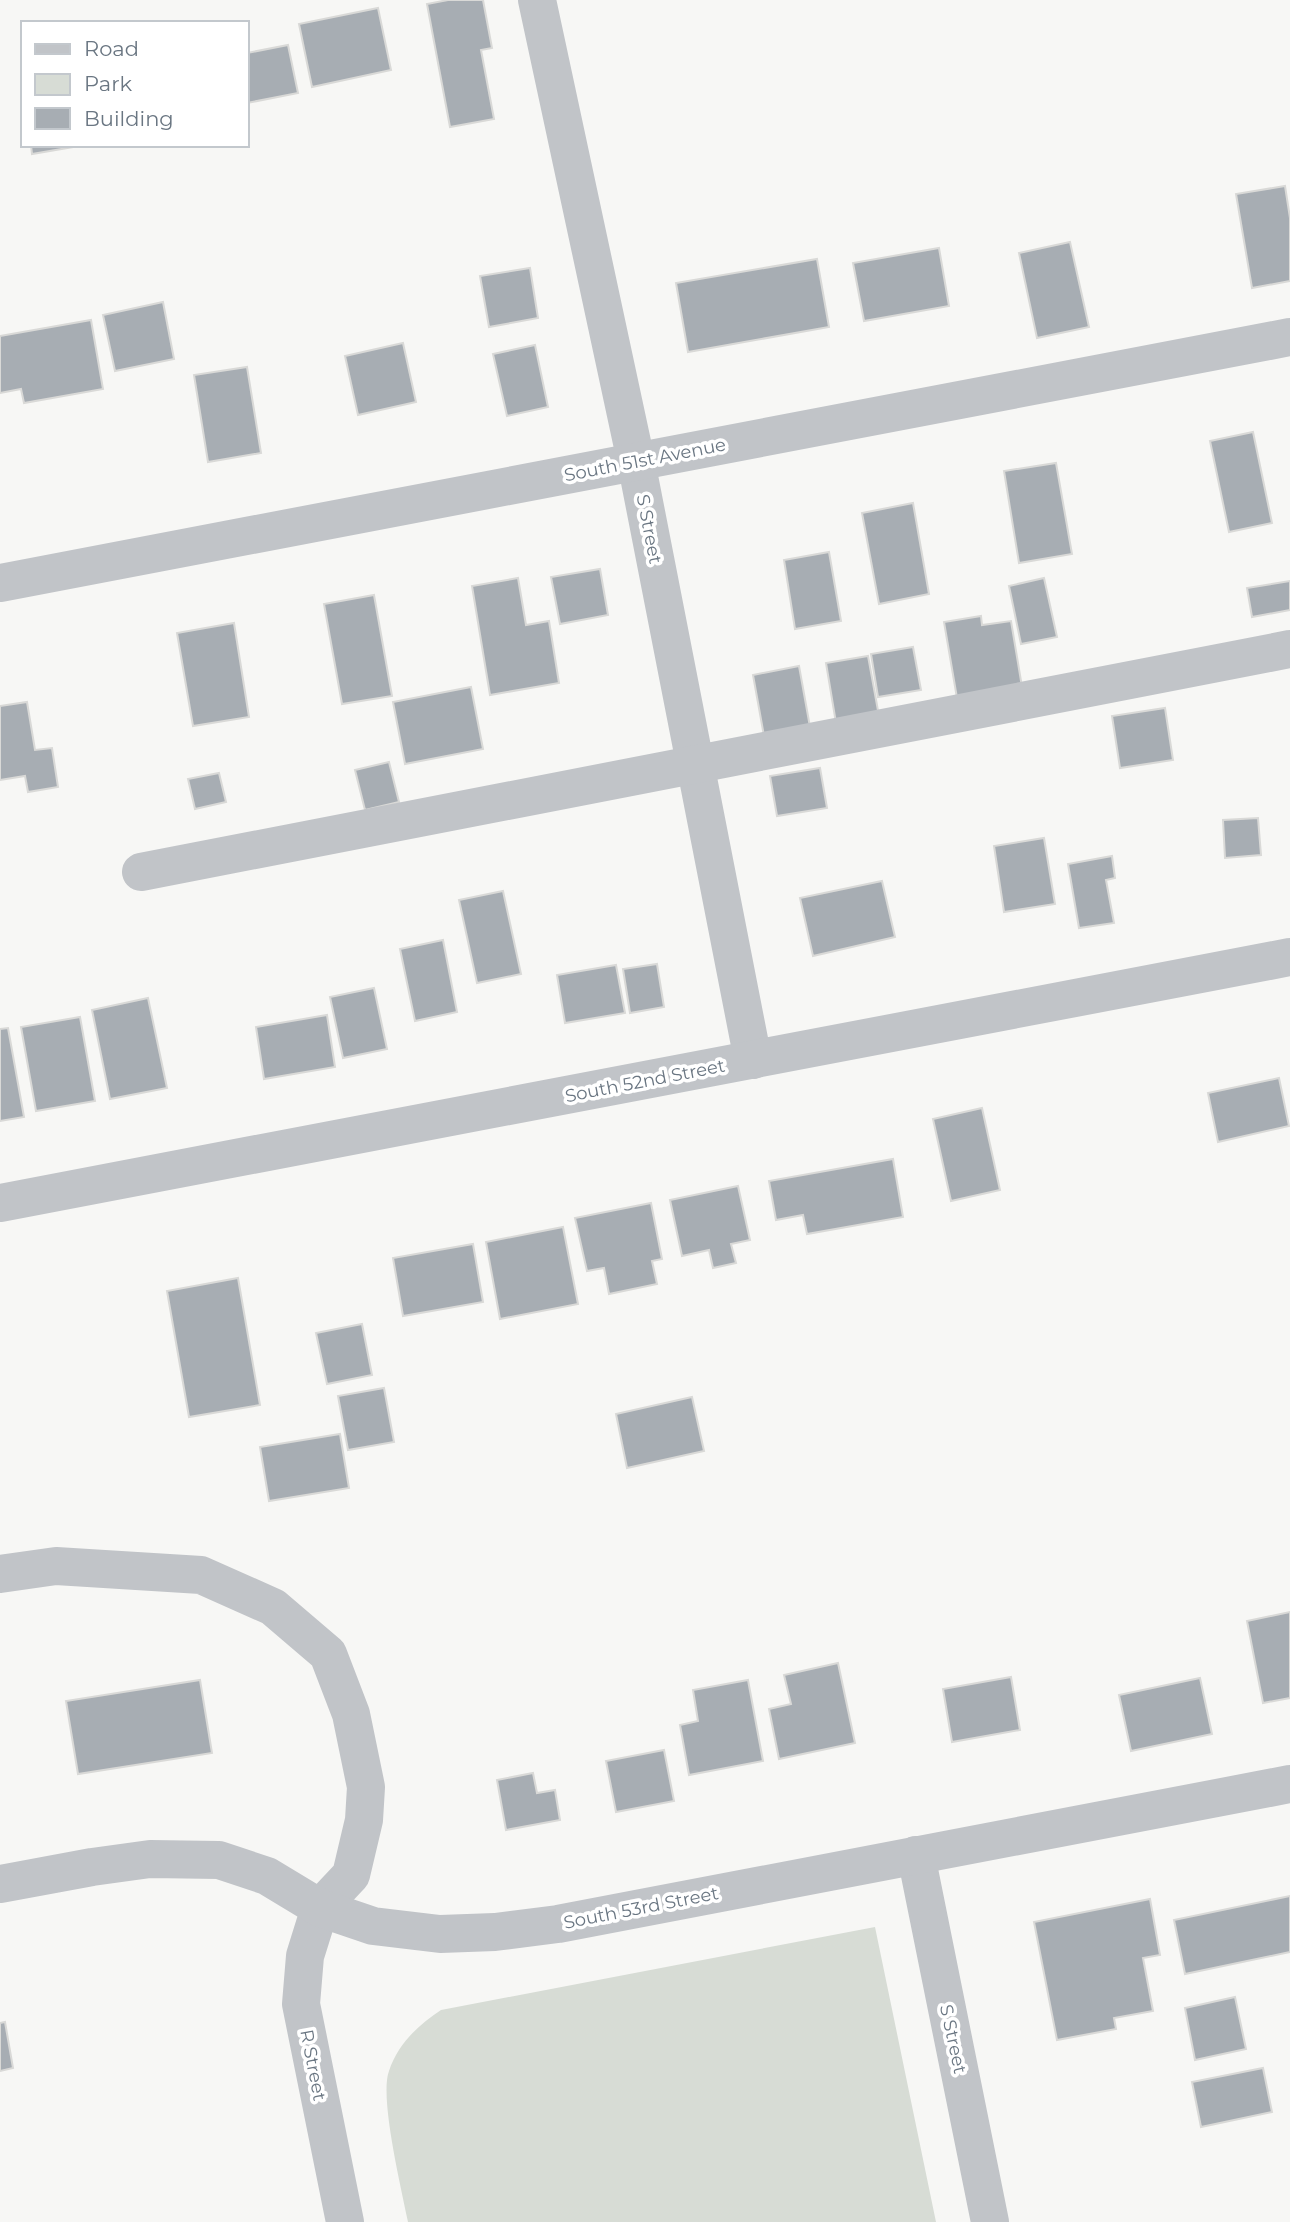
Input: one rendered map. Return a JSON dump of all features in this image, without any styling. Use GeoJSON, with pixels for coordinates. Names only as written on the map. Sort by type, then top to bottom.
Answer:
{"type":"FeatureCollection","features":[{"type":"Feature","properties":{"kind":"street","name":"S Street"},"geometry":{"type":"LineString","coordinates":[[537,0],[636,461],[753,1060]]}},
{"type":"Feature","properties":{"kind":"street","name":"South 51st Avenue"},"geometry":{"type":"LineString","coordinates":[[0,583],[1290,337]]}},
{"type":"Feature","properties":{"kind":"street"},"geometry":{"type":"LineString","coordinates":[[141,872],[1290,649]]}},
{"type":"Feature","properties":{"kind":"street","name":"South 52nd Street"},"geometry":{"type":"LineString","coordinates":[[0,1203],[1290,957]]}},
{"type":"Feature","properties":{"kind":"street"},"geometry":{"type":"LineString","coordinates":[[0,1574],[56,1566],[201,1575],[273,1607],[328,1654],[351,1714],[366,1787],[364,1820],[351,1875],[320,1909]]}},
{"type":"Feature","properties":{"kind":"street","name":"South 53rd Street"},"geometry":{"type":"LineString","coordinates":[[0,1884],[150,1858],[219,1860],[267,1876],[320,1909],[373,1926],[440,1934],[495,1932],[558,1924],[1290,1784]]}},
{"type":"Feature","properties":{"kind":"street","name":"S Street"},"geometry":{"type":"LineString","coordinates":[[916,1855],[990,2222]]}},
{"type":"Feature","properties":{"kind":"street","name":"R Street"},"geometry":{"type":"LineString","coordinates":[[320,1909],[305,1956],[300,2004],[345,2222]]}},
{"type":"Feature","properties":{"kind":"green space"},"geometry":{"type":"Polygon","coordinates":[[[875,1927],[936,2222],[408,2222],[389,2122],[389,2071],[403,2044],[424,2022],[441,2010],[875,1927]]]}},
{"type":"Feature","properties":{"kind":"building"},"geometry":{"type":"Polygon","coordinates":[[[448,0],[483,0],[492,48],[481,50],[494,119],[450,127],[427,4],[448,0]]]}},
{"type":"Feature","properties":{"kind":"building"},"geometry":{"type":"Polygon","coordinates":[[[378,8],[391,70],[312,87],[299,24],[378,8]]]}},
{"type":"Feature","properties":{"kind":"building"},"geometry":{"type":"Polygon","coordinates":[[[288,45],[298,93],[248,103],[248,53],[288,45]]]}},
{"type":"Feature","properties":{"kind":"building"},"geometry":{"type":"Polygon","coordinates":[[[31,147],[73,147],[32,154],[31,147]]]}},
{"type":"Feature","properties":{"kind":"building"},"geometry":{"type":"Polygon","coordinates":[[[1285,186],[1290,218],[1290,281],[1252,288],[1236,194],[1285,186]]]}},
{"type":"Feature","properties":{"kind":"building"},"geometry":{"type":"Polygon","coordinates":[[[1070,242],[1089,327],[1037,338],[1019,253],[1070,242]]]}},
{"type":"Feature","properties":{"kind":"building"},"geometry":{"type":"Polygon","coordinates":[[[939,248],[949,306],[864,321],[853,263],[939,248]]]}},
{"type":"Feature","properties":{"kind":"building"},"geometry":{"type":"Polygon","coordinates":[[[817,259],[829,327],[688,352],[676,283],[817,259]]]}},
{"type":"Feature","properties":{"kind":"building"},"geometry":{"type":"Polygon","coordinates":[[[530,268],[538,318],[489,327],[480,276],[530,268]]]}},
{"type":"Feature","properties":{"kind":"building"},"geometry":{"type":"Polygon","coordinates":[[[163,302],[174,359],[115,371],[103,315],[163,302]]]}},
{"type":"Feature","properties":{"kind":"building"},"geometry":{"type":"Polygon","coordinates":[[[91,320],[103,389],[24,403],[21,389],[0,393],[0,336],[91,320]]]}},
{"type":"Feature","properties":{"kind":"building"},"geometry":{"type":"Polygon","coordinates":[[[403,343],[416,402],[358,415],[345,356],[403,343]]]}},
{"type":"Feature","properties":{"kind":"building"},"geometry":{"type":"Polygon","coordinates":[[[535,345],[548,407],[507,416],[493,354],[535,345]]]}},
{"type":"Feature","properties":{"kind":"building"},"geometry":{"type":"Polygon","coordinates":[[[247,367],[261,453],[208,462],[194,375],[247,367]]]}},
{"type":"Feature","properties":{"kind":"building"},"geometry":{"type":"Polygon","coordinates":[[[1253,432],[1272,523],[1229,532],[1210,441],[1253,432]]]}},
{"type":"Feature","properties":{"kind":"building"},"geometry":{"type":"Polygon","coordinates":[[[1056,463],[1072,554],[1019,563],[1004,471],[1056,463]]]}},
{"type":"Feature","properties":{"kind":"building"},"geometry":{"type":"Polygon","coordinates":[[[913,503],[929,594],[879,604],[862,513],[913,503]]]}},
{"type":"Feature","properties":{"kind":"building"},"geometry":{"type":"Polygon","coordinates":[[[829,552],[841,621],[795,629],[784,560],[829,552]]]}},
{"type":"Feature","properties":{"kind":"building"},"geometry":{"type":"Polygon","coordinates":[[[600,569],[608,615],[560,624],[551,577],[600,569]]]}},
{"type":"Feature","properties":{"kind":"building"},"geometry":{"type":"Polygon","coordinates":[[[518,578],[526,625],[549,621],[559,683],[490,695],[472,586],[518,578]]]}},
{"type":"Feature","properties":{"kind":"building"},"geometry":{"type":"Polygon","coordinates":[[[1044,578],[1057,637],[1021,644],[1009,586],[1044,578]]]}},
{"type":"Feature","properties":{"kind":"building"},"geometry":{"type":"Polygon","coordinates":[[[1290,581],[1290,610],[1252,617],[1247,588],[1290,581]]]}},
{"type":"Feature","properties":{"kind":"building"},"geometry":{"type":"Polygon","coordinates":[[[374,595],[392,696],[342,704],[324,604],[374,595]]]}},
{"type":"Feature","properties":{"kind":"building"},"geometry":{"type":"Polygon","coordinates":[[[981,616],[982,625],[1011,621],[1022,687],[957,698],[944,622],[981,616]]]}},
{"type":"Feature","properties":{"kind":"building"},"geometry":{"type":"Polygon","coordinates":[[[234,623],[249,717],[193,726],[177,633],[234,623]]]}},
{"type":"Feature","properties":{"kind":"building"},"geometry":{"type":"Polygon","coordinates":[[[913,647],[921,690],[878,697],[871,654],[913,647]]]}},
{"type":"Feature","properties":{"kind":"building"},"geometry":{"type":"Polygon","coordinates":[[[868,656],[879,716],[836,723],[826,663],[868,656]]]}},
{"type":"Feature","properties":{"kind":"building"},"geometry":{"type":"Polygon","coordinates":[[[799,666],[810,727],[764,736],[753,675],[799,666]]]}},
{"type":"Feature","properties":{"kind":"building"},"geometry":{"type":"Polygon","coordinates":[[[471,687],[483,749],[405,764],[393,702],[471,687]]]}},
{"type":"Feature","properties":{"kind":"building"},"geometry":{"type":"Polygon","coordinates":[[[27,702],[35,750],[52,748],[58,787],[28,792],[25,776],[0,780],[0,706],[27,702]]]}},
{"type":"Feature","properties":{"kind":"building"},"geometry":{"type":"Polygon","coordinates":[[[1165,708],[1173,760],[1120,768],[1112,716],[1165,708]]]}},
{"type":"Feature","properties":{"kind":"building"},"geometry":{"type":"Polygon","coordinates":[[[389,762],[399,802],[365,810],[355,770],[389,762]]]}},
{"type":"Feature","properties":{"kind":"building"},"geometry":{"type":"Polygon","coordinates":[[[820,768],[827,808],[777,816],[770,776],[820,768]]]}},
{"type":"Feature","properties":{"kind":"building"},"geometry":{"type":"Polygon","coordinates":[[[219,773],[226,802],[195,809],[188,779],[219,773]]]}},
{"type":"Feature","properties":{"kind":"building"},"geometry":{"type":"Polygon","coordinates":[[[1258,818],[1261,855],[1225,858],[1223,820],[1258,818]]]}},
{"type":"Feature","properties":{"kind":"building"},"geometry":{"type":"Polygon","coordinates":[[[1044,838],[1055,904],[1004,912],[994,846],[1044,838]]]}},
{"type":"Feature","properties":{"kind":"building"},"geometry":{"type":"Polygon","coordinates":[[[1112,856],[1115,878],[1106,880],[1114,923],[1079,928],[1068,864],[1112,856]]]}},
{"type":"Feature","properties":{"kind":"building"},"geometry":{"type":"Polygon","coordinates":[[[882,881],[895,937],[813,956],[800,898],[882,881]]]}},
{"type":"Feature","properties":{"kind":"building"},"geometry":{"type":"Polygon","coordinates":[[[503,891],[521,974],[477,983],[459,900],[503,891]]]}},
{"type":"Feature","properties":{"kind":"building"},"geometry":{"type":"Polygon","coordinates":[[[443,940],[457,1012],[415,1021],[400,949],[443,940]]]}},
{"type":"Feature","properties":{"kind":"building"},"geometry":{"type":"Polygon","coordinates":[[[657,964],[664,1007],[630,1013],[623,969],[657,964]]]}},
{"type":"Feature","properties":{"kind":"building"},"geometry":{"type":"Polygon","coordinates":[[[616,965],[625,1013],[565,1023],[557,975],[616,965]]]}},
{"type":"Feature","properties":{"kind":"building"},"geometry":{"type":"Polygon","coordinates":[[[374,988],[387,1049],[343,1058],[330,997],[374,988]]]}},
{"type":"Feature","properties":{"kind":"building"},"geometry":{"type":"Polygon","coordinates":[[[148,998],[167,1088],[110,1099],[92,1010],[148,998]]]}},
{"type":"Feature","properties":{"kind":"building"},"geometry":{"type":"Polygon","coordinates":[[[327,1015],[335,1067],[264,1079],[256,1027],[327,1015]]]}},
{"type":"Feature","properties":{"kind":"building"},"geometry":{"type":"Polygon","coordinates":[[[80,1017],[95,1101],[36,1111],[21,1027],[80,1017]]]}},
{"type":"Feature","properties":{"kind":"building"},"geometry":{"type":"Polygon","coordinates":[[[8,1028],[24,1117],[0,1121],[0,1029],[8,1028]]]}},
{"type":"Feature","properties":{"kind":"building"},"geometry":{"type":"Polygon","coordinates":[[[1279,1078],[1289,1126],[1218,1142],[1208,1093],[1279,1078]]]}},
{"type":"Feature","properties":{"kind":"building"},"geometry":{"type":"Polygon","coordinates":[[[982,1108],[1000,1190],[951,1201],[933,1119],[982,1108]]]}},
{"type":"Feature","properties":{"kind":"building"},"geometry":{"type":"Polygon","coordinates":[[[893,1159],[903,1217],[807,1234],[803,1215],[776,1220],[769,1181],[893,1159]]]}},
{"type":"Feature","properties":{"kind":"building"},"geometry":{"type":"Polygon","coordinates":[[[738,1186],[750,1240],[731,1244],[736,1263],[713,1268],[709,1250],[682,1256],[670,1200],[738,1186]]]}},
{"type":"Feature","properties":{"kind":"building"},"geometry":{"type":"Polygon","coordinates":[[[651,1203],[662,1259],[652,1261],[657,1284],[609,1294],[604,1268],[587,1271],[575,1218],[651,1203]]]}},
{"type":"Feature","properties":{"kind":"building"},"geometry":{"type":"Polygon","coordinates":[[[563,1227],[578,1304],[500,1319],[486,1242],[563,1227]]]}},
{"type":"Feature","properties":{"kind":"building"},"geometry":{"type":"Polygon","coordinates":[[[473,1244],[483,1302],[403,1316],[393,1258],[473,1244]]]}},
{"type":"Feature","properties":{"kind":"building"},"geometry":{"type":"Polygon","coordinates":[[[238,1278],[260,1405],[189,1417],[167,1291],[238,1278]]]}},
{"type":"Feature","properties":{"kind":"building"},"geometry":{"type":"Polygon","coordinates":[[[362,1324],[372,1375],[327,1384],[316,1333],[362,1324]]]}},
{"type":"Feature","properties":{"kind":"building"},"geometry":{"type":"Polygon","coordinates":[[[384,1388],[394,1442],[348,1450],[338,1396],[384,1388]]]}},
{"type":"Feature","properties":{"kind":"building"},"geometry":{"type":"Polygon","coordinates":[[[692,1397],[704,1451],[627,1468],[616,1414],[692,1397]]]}},
{"type":"Feature","properties":{"kind":"building"},"geometry":{"type":"Polygon","coordinates":[[[340,1434],[349,1488],[269,1501],[260,1447],[340,1434]]]}},
{"type":"Feature","properties":{"kind":"building"},"geometry":{"type":"Polygon","coordinates":[[[1290,1612],[1290,1698],[1263,1703],[1247,1621],[1290,1612]]]}},
{"type":"Feature","properties":{"kind":"building"},"geometry":{"type":"Polygon","coordinates":[[[838,1663],[855,1743],[779,1759],[769,1709],[791,1704],[784,1675],[838,1663]]]}},
{"type":"Feature","properties":{"kind":"building"},"geometry":{"type":"Polygon","coordinates":[[[1011,1677],[1020,1730],[952,1742],[943,1689],[1011,1677]]]}},
{"type":"Feature","properties":{"kind":"building"},"geometry":{"type":"Polygon","coordinates":[[[1200,1678],[1212,1734],[1131,1751],[1119,1695],[1200,1678]]]}},
{"type":"Feature","properties":{"kind":"building"},"geometry":{"type":"Polygon","coordinates":[[[200,1680],[212,1753],[78,1774],[66,1701],[200,1680]]]}},
{"type":"Feature","properties":{"kind":"building"},"geometry":{"type":"Polygon","coordinates":[[[748,1680],[763,1761],[689,1775],[680,1725],[698,1721],[693,1690],[748,1680]]]}},
{"type":"Feature","properties":{"kind":"building"},"geometry":{"type":"Polygon","coordinates":[[[664,1750],[674,1801],[616,1812],[606,1761],[664,1750]]]}},
{"type":"Feature","properties":{"kind":"building"},"geometry":{"type":"Polygon","coordinates":[[[533,1773],[537,1793],[555,1790],[560,1820],[506,1830],[497,1780],[533,1773]]]}},
{"type":"Feature","properties":{"kind":"building"},"geometry":{"type":"Polygon","coordinates":[[[1290,1896],[1290,1952],[1185,1974],[1174,1920],[1290,1896]]]}},
{"type":"Feature","properties":{"kind":"building"},"geometry":{"type":"Polygon","coordinates":[[[1150,1899],[1160,1955],[1143,1958],[1153,2011],[1114,2018],[1116,2029],[1057,2040],[1034,1922],[1150,1899]]]}},
{"type":"Feature","properties":{"kind":"building"},"geometry":{"type":"Polygon","coordinates":[[[1235,1997],[1246,2049],[1195,2060],[1185,2008],[1235,1997]]]}},
{"type":"Feature","properties":{"kind":"building"},"geometry":{"type":"Polygon","coordinates":[[[5,2022],[13,2068],[0,2071],[0,2023],[5,2022]]]}},
{"type":"Feature","properties":{"kind":"building"},"geometry":{"type":"Polygon","coordinates":[[[1263,2068],[1272,2112],[1201,2127],[1192,2082],[1263,2068]]]}}]}
